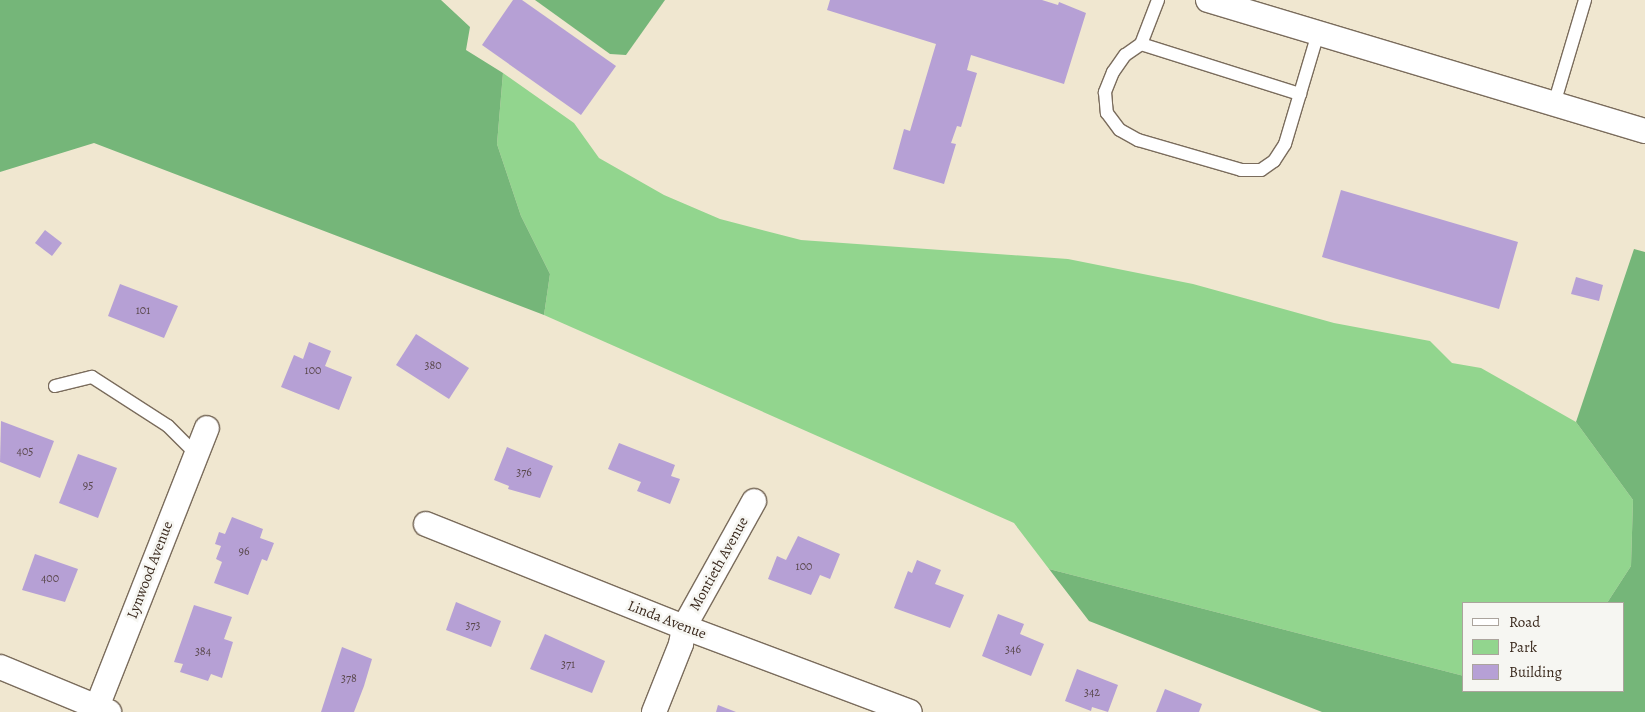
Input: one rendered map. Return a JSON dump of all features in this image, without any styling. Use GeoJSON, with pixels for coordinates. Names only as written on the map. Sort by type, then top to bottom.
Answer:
{"type":"FeatureCollection","features":[{"type":"Feature","properties":{"kind":"street"},"geometry":{"type":"LineString","coordinates":[[1208,0],[1645,131]]}},
{"type":"Feature","properties":{"kind":"street","name":"Lynwood Avenue"},"geometry":{"type":"LineString","coordinates":[[100,710],[195,453],[208,428]]}},
{"type":"Feature","properties":{"kind":"street","name":"Montieth Avenue"},"geometry":{"type":"LineString","coordinates":[[654,712],[681,644],[684,627],[754,501]]}},
{"type":"Feature","properties":{"kind":"street","name":"Linda Avenue"},"geometry":{"type":"LineString","coordinates":[[426,524],[684,627],[910,712]]}},
{"type":"Feature","properties":{"kind":"street"},"geometry":{"type":"LineString","coordinates":[[0,667],[100,710]]}},
{"type":"Feature","properties":{"kind":"lane"},"geometry":{"type":"LineString","coordinates":[[1158,0],[1141,44],[1125,55],[1105,92],[1107,113],[1120,130],[1138,140],[1241,170],[1261,170],[1274,161],[1285,144],[1318,33]]}},
{"type":"Feature","properties":{"kind":"lane"},"geometry":{"type":"LineString","coordinates":[[1554,104],[1585,0]]}},
{"type":"Feature","properties":{"kind":"lane"},"geometry":{"type":"LineString","coordinates":[[1141,44],[1300,94]]}},
{"type":"Feature","properties":{"kind":"lane"},"geometry":{"type":"LineString","coordinates":[[55,386],[92,377],[168,426],[195,453]]}},
{"type":"Feature","properties":{"kind":"green space"},"geometry":{"type":"Polygon","coordinates":[[[0,0],[441,0],[470,27],[466,50],[503,73],[497,144],[521,216],[550,274],[544,315],[94,143],[0,172],[0,0]]]}},
{"type":"Feature","properties":{"kind":"green space"},"geometry":{"type":"Polygon","coordinates":[[[535,0],[665,0],[626,55],[610,54],[535,0]]]}},
{"type":"Feature","properties":{"kind":"green space"},"geometry":{"type":"Polygon","coordinates":[[[503,73],[574,123],[599,158],[664,195],[720,219],[801,240],[1068,259],[1193,284],[1334,323],[1430,341],[1452,363],[1481,368],[1576,422],[1633,500],[1631,566],[1608,602],[1462,602],[1462,675],[1049,569],[1014,523],[544,315],[550,274],[521,216],[497,144],[503,73]]]}},
{"type":"Feature","properties":{"kind":"green space"},"geometry":{"type":"Polygon","coordinates":[[[1634,249],[1645,252],[1645,712],[1322,712],[1089,621],[1049,569],[1462,675],[1462,692],[1625,692],[1625,602],[1608,602],[1631,566],[1633,500],[1576,422],[1634,249]]]}},
{"type":"Feature","properties":{"kind":"building"},"geometry":{"type":"Polygon","coordinates":[[[513,0],[522,0],[616,66],[581,115],[482,45],[513,0]]]}},
{"type":"Feature","properties":{"kind":"building"},"geometry":{"type":"Polygon","coordinates":[[[830,0],[1042,0],[1058,5],[1059,2],[1086,13],[1064,84],[971,55],[967,70],[977,73],[961,127],[957,126],[951,143],[956,144],[944,184],[893,169],[904,129],[910,131],[936,44],[827,10],[830,0]]]}},
{"type":"Feature","properties":{"kind":"building"},"geometry":{"type":"Polygon","coordinates":[[[1341,190],[1518,242],[1499,309],[1322,257],[1341,190]]]}},
{"type":"Feature","properties":{"kind":"building"},"geometry":{"type":"Polygon","coordinates":[[[45,230],[62,243],[52,256],[35,243],[45,230]]]}},
{"type":"Feature","properties":{"kind":"building"},"geometry":{"type":"Polygon","coordinates":[[[1576,277],[1603,285],[1599,301],[1571,294],[1576,277]]]}},
{"type":"Feature","properties":{"kind":"building"},"geometry":{"type":"Polygon","coordinates":[[[120,284],[178,306],[164,338],[108,316],[120,284]]]}},
{"type":"Feature","properties":{"kind":"building"},"geometry":{"type":"Polygon","coordinates":[[[416,334],[469,368],[449,399],[396,365],[416,334]]]}},
{"type":"Feature","properties":{"kind":"building"},"geometry":{"type":"Polygon","coordinates":[[[309,342],[331,351],[325,366],[352,377],[339,410],[281,387],[294,355],[303,359],[309,342]]]}},
{"type":"Feature","properties":{"kind":"building"},"geometry":{"type":"Polygon","coordinates":[[[1,421],[54,441],[40,478],[0,462],[1,421]]]}},
{"type":"Feature","properties":{"kind":"building"},"geometry":{"type":"Polygon","coordinates":[[[619,443],[675,465],[671,476],[680,479],[670,504],[637,491],[641,482],[608,469],[619,443]]]}},
{"type":"Feature","properties":{"kind":"building"},"geometry":{"type":"Polygon","coordinates":[[[507,447],[553,466],[540,498],[508,489],[509,486],[494,480],[507,447]]]}},
{"type":"Feature","properties":{"kind":"building"},"geometry":{"type":"Polygon","coordinates":[[[78,454],[117,468],[98,518],[59,503],[78,454]]]}},
{"type":"Feature","properties":{"kind":"building"},"geometry":{"type":"Polygon","coordinates":[[[232,517],[263,529],[260,538],[274,543],[267,561],[262,559],[248,595],[214,583],[222,562],[216,559],[221,546],[215,544],[219,532],[225,534],[232,517]]]}},
{"type":"Feature","properties":{"kind":"building"},"geometry":{"type":"Polygon","coordinates":[[[798,536],[840,554],[830,579],[820,575],[811,595],[768,579],[777,556],[786,560],[798,536]]]}},
{"type":"Feature","properties":{"kind":"building"},"geometry":{"type":"Polygon","coordinates":[[[35,554],[78,569],[65,602],[22,590],[35,554]]]}},
{"type":"Feature","properties":{"kind":"building"},"geometry":{"type":"Polygon","coordinates":[[[917,560],[941,570],[935,584],[964,595],[950,628],[894,608],[908,571],[912,573],[917,560]]]}},
{"type":"Feature","properties":{"kind":"building"},"geometry":{"type":"Polygon","coordinates":[[[456,602],[501,621],[491,647],[446,630],[456,602]]]}},
{"type":"Feature","properties":{"kind":"building"},"geometry":{"type":"Polygon","coordinates":[[[194,605],[232,617],[224,639],[233,642],[222,678],[211,674],[208,681],[180,672],[183,664],[174,662],[194,605]]]}},
{"type":"Feature","properties":{"kind":"building"},"geometry":{"type":"Polygon","coordinates":[[[998,614],[1024,624],[1020,634],[1044,644],[1031,676],[982,656],[998,614]]]}},
{"type":"Feature","properties":{"kind":"building"},"geometry":{"type":"Polygon","coordinates":[[[545,634],[605,661],[592,693],[530,669],[545,634]]]}},
{"type":"Feature","properties":{"kind":"building"},"geometry":{"type":"Polygon","coordinates":[[[342,647],[372,659],[364,686],[354,712],[321,712],[342,647]]]}},
{"type":"Feature","properties":{"kind":"building"},"geometry":{"type":"Polygon","coordinates":[[[1077,669],[1118,685],[1108,712],[1092,707],[1091,711],[1065,701],[1077,669]]]}},
{"type":"Feature","properties":{"kind":"building"},"geometry":{"type":"Polygon","coordinates":[[[1165,689],[1202,704],[1199,712],[1156,712],[1165,689]]]}},
{"type":"Feature","properties":{"kind":"building"},"geometry":{"type":"Polygon","coordinates":[[[718,705],[736,712],[716,712],[718,705]]]}}]}
